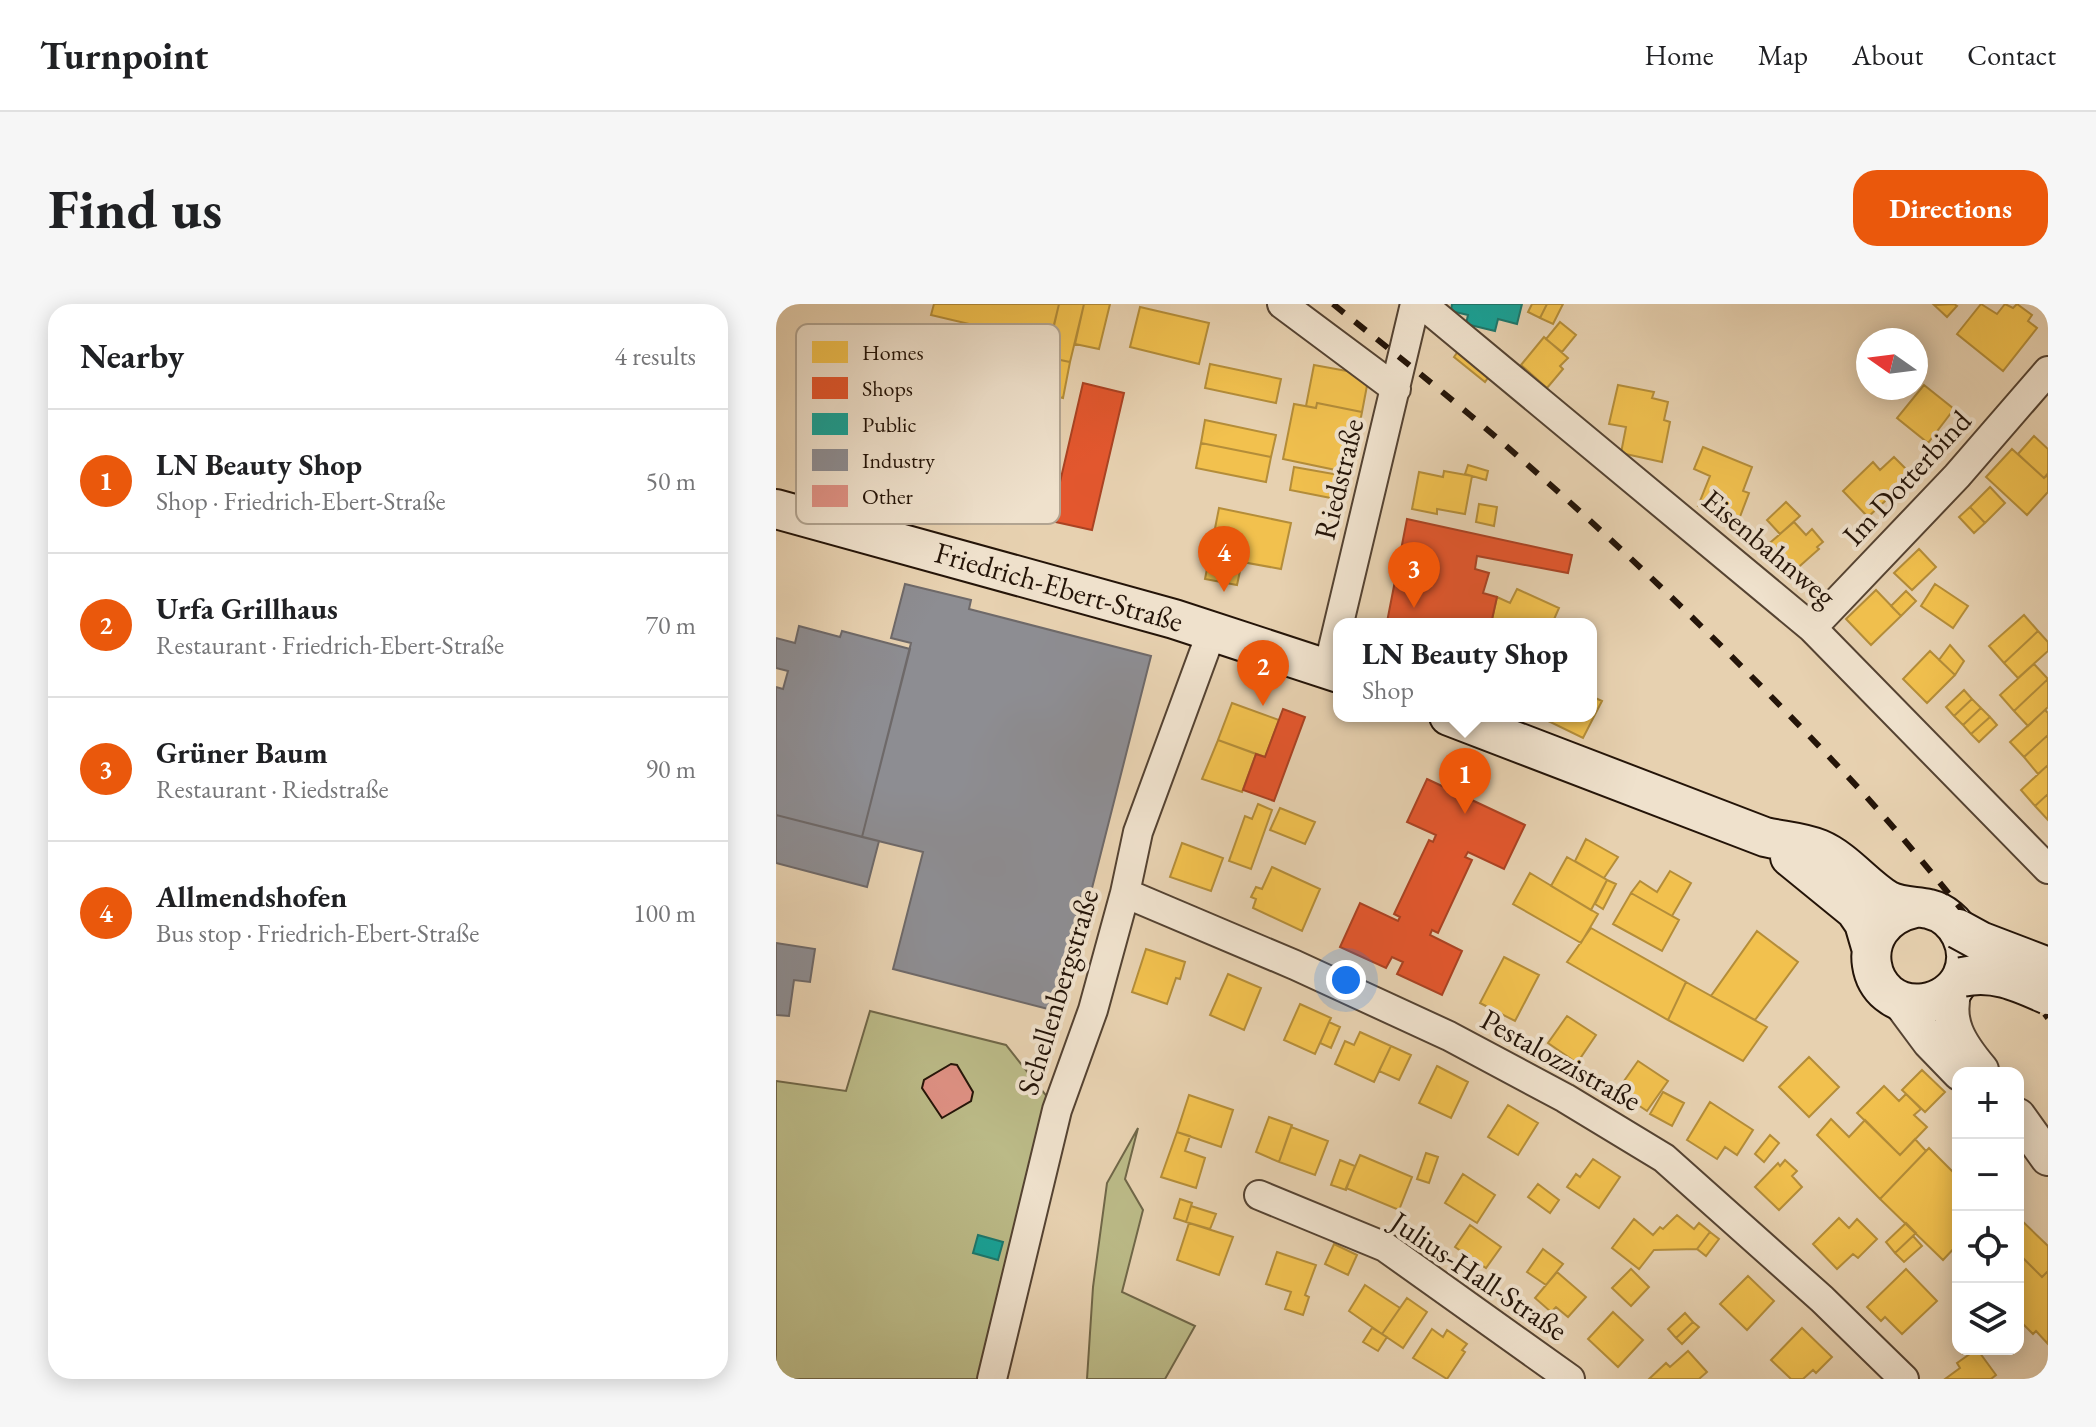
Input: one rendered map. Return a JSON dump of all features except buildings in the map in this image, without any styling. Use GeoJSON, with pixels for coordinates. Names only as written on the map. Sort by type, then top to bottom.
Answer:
{"type":"FeatureCollection","features":[{"type":"Feature","properties":{"kind":"main road","name":"Friedrich-Ebert-Straße"},"geometry":{"type":"LineString","coordinates":[[776,509],[796,515]]}},
{"type":"Feature","properties":{"kind":"main road","name":"Friedrich-Ebert-Straße"},"geometry":{"type":"LineString","coordinates":[[830,524],[1212,631],[1333,671]]}},
{"type":"Feature","properties":{"kind":"main road"},"geometry":{"type":"LineString","coordinates":[[1465,722],[1765,837],[1819,849],[1889,901],[1909,910],[1939,913],[1958,929],[1980,941],[2048,967]]}},
{"type":"Feature","properties":{"kind":"main road"},"geometry":{"type":"LineString","coordinates":[[1765,837],[1855,910],[1864,923],[1871,947],[1873,972],[1879,983],[1898,999],[1922,1004],[1945,996],[1958,982],[1977,974],[2007,977],[2048,995]]}},
{"type":"Feature","properties":{"kind":"main road"},"geometry":{"type":"LineString","coordinates":[[1871,947],[1882,925],[1909,910]]}},
{"type":"Feature","properties":{"kind":"main road"},"geometry":{"type":"LineString","coordinates":[[1958,929],[1966,952],[1958,982]]}},
{"type":"Feature","properties":{"kind":"street"},"geometry":{"type":"LineString","coordinates":[[1282,304],[1396,389]]}},
{"type":"Feature","properties":{"kind":"street","name":"Riedstraße"},"geometry":{"type":"LineString","coordinates":[[1345,618],[1415,304]]}},
{"type":"Feature","properties":{"kind":"street","name":"Eisenbahnweg"},"geometry":{"type":"LineString","coordinates":[[1422,304],[1812,628],[2048,869]]}},
{"type":"Feature","properties":{"kind":"street","name":"Im Dotterbind"},"geometry":{"type":"LineString","coordinates":[[1812,628],[1957,476],[2048,371]]}},
{"type":"Feature","properties":{"kind":"street","name":"Schellenbergstraße"},"geometry":{"type":"LineString","coordinates":[[992,1379],[1057,1110],[1093,1010],[1138,832],[1212,631]]}},
{"type":"Feature","properties":{"kind":"street","name":"Pestalozzistraße"},"geometry":{"type":"LineString","coordinates":[[1125,893],[1295,965],[1449,1036],[1565,1098],[1664,1158],[1822,1299],[1904,1379]]}},
{"type":"Feature","properties":{"kind":"street"},"geometry":{"type":"LineString","coordinates":[[1958,982],[1950,1003],[1954,1032],[1980,1067]]}},
{"type":"Feature","properties":{"kind":"street"},"geometry":{"type":"LineString","coordinates":[[1898,999],[1930,1042],[1954,1067]]}},
{"type":"Feature","properties":{"kind":"street"},"geometry":{"type":"LineString","coordinates":[[2024,1127],[2048,1158]]}},
{"type":"Feature","properties":{"kind":"street","name":"Julius-Hall-Straße"},"geometry":{"type":"LineString","coordinates":[[1259,1195],[1385,1247],[1570,1379]]}},
{"type":"Feature","properties":{"kind":"shaded area"},"geometry":{"type":"Polygon","coordinates":[[[870,1011],[1006,1045],[1052,1103],[986,1379],[776,1379],[776,1081],[846,1091],[870,1011]]]}},
{"type":"Feature","properties":{"kind":"shaded area"},"geometry":{"type":"Polygon","coordinates":[[[1138,1128],[1125,1179],[1143,1210],[1122,1292],[1195,1326],[1165,1379],[1087,1379],[1093,1287],[1107,1183],[1138,1128]]]}},
{"type":"Feature","properties":{"kind":"railway"},"geometry":{"type":"LineString","coordinates":[[1333,304],[1518,456],[1657,583],[1747,672],[1890,824],[2048,1018]]}},
{"type":"Feature","properties":{"kind":"place","name":"Allmendshofen"},"geometry":{"type":"Point","coordinates":[1224,592]}},
{"type":"Feature","properties":{"kind":"place","name":"Grüner Baum"},"geometry":{"type":"Point","coordinates":[1414,608]}},
{"type":"Feature","properties":{"kind":"place","name":"Urfa Grillhaus"},"geometry":{"type":"Point","coordinates":[1263,706]}},
{"type":"Feature","properties":{"kind":"place","name":"LN Beauty Shop"},"geometry":{"type":"Point","coordinates":[1465,814]}}]}
